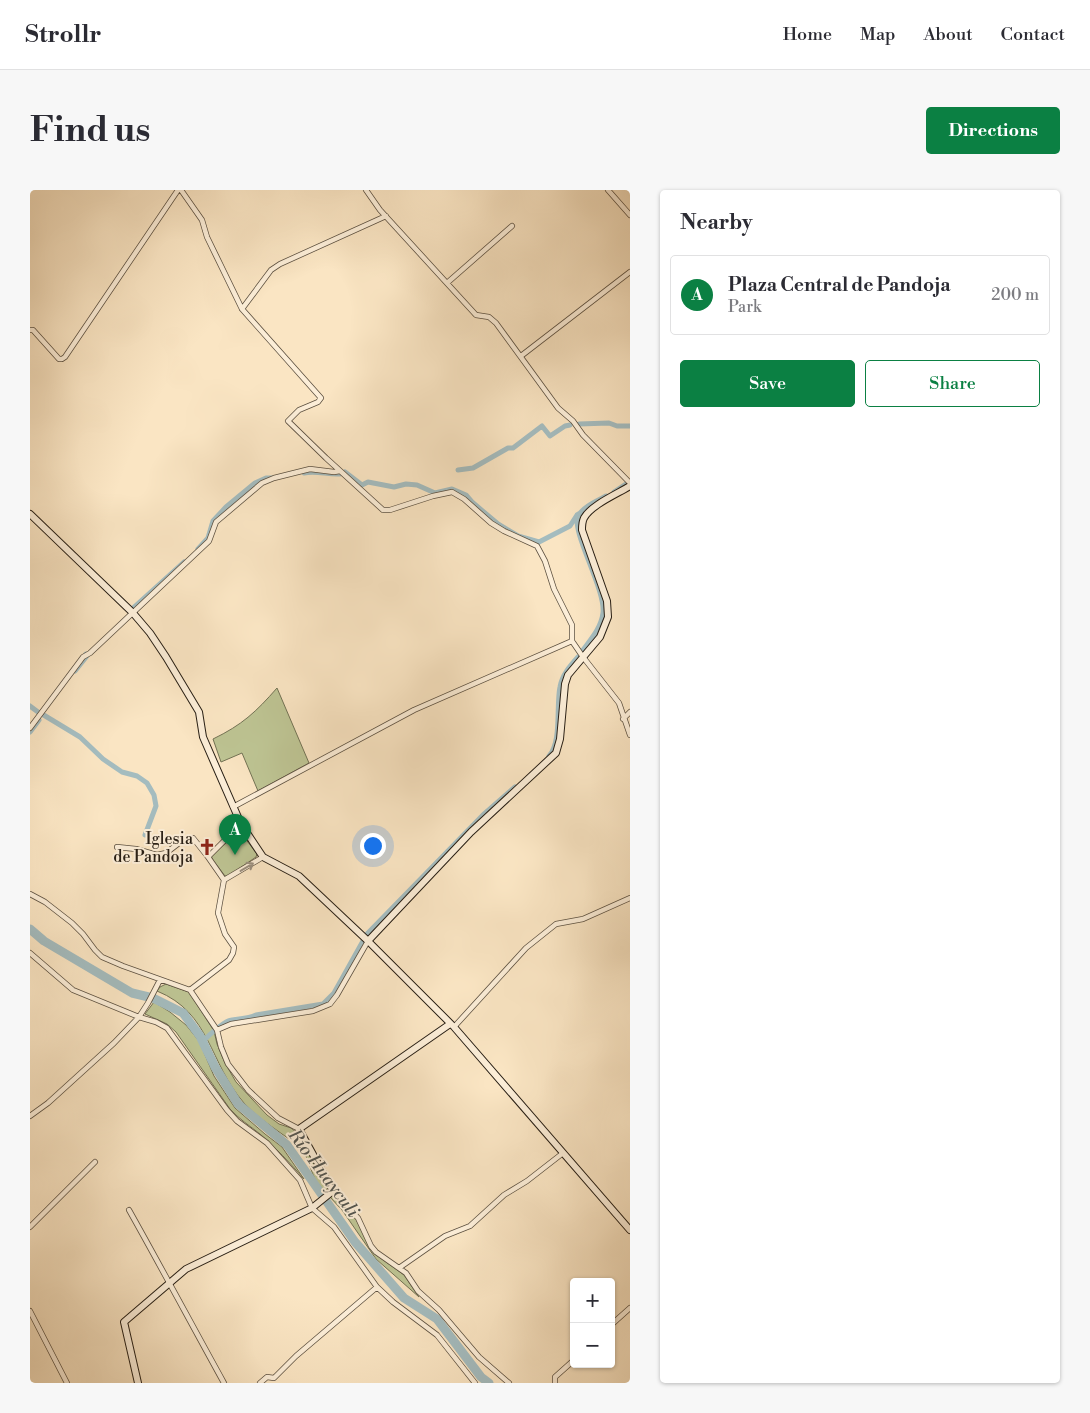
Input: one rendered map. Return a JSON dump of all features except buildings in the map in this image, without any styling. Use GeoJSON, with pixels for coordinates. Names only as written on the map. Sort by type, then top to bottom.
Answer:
{"type":"FeatureCollection","features":[{"type":"Feature","properties":{"kind":"street"},"geometry":{"type":"LineString","coordinates":[[30,330],[33,330],[60,359],[65,357],[179,190],[185,195],[202,220],[207,237],[242,309],[321,398],[318,402],[300,410],[288,421],[383,510],[390,510],[452,492],[464,499],[491,523],[537,546],[545,561],[554,589],[572,626],[572,641],[582,657],[619,703],[630,735]]}},
{"type":"Feature","properties":{"kind":"street"},"geometry":{"type":"LineString","coordinates":[[185,195],[188,190]]}},
{"type":"Feature","properties":{"kind":"street"},"geometry":{"type":"LineString","coordinates":[[217,1030],[231,1024],[313,1011],[330,1004],[368,941],[472,832],[556,753],[565,684],[568,675],[600,637],[608,617],[607,601],[582,530],[584,517],[592,509],[630,485],[583,435],[573,421],[558,408],[496,322],[489,317],[476,315],[386,216],[366,190]]}},
{"type":"Feature","properties":{"kind":"street"},"geometry":{"type":"LineString","coordinates":[[608,190],[630,215]]}},
{"type":"Feature","properties":{"kind":"street"},"geometry":{"type":"LineString","coordinates":[[242,309],[270,270],[386,216]]}},
{"type":"Feature","properties":{"kind":"street"},"geometry":{"type":"LineString","coordinates":[[447,284],[512,226]]}},
{"type":"Feature","properties":{"kind":"street"},"geometry":{"type":"LineString","coordinates":[[521,356],[630,272]]}},
{"type":"Feature","properties":{"kind":"street"},"geometry":{"type":"LineString","coordinates":[[30,728],[83,656],[90,653],[209,541],[216,522],[262,483],[310,469],[340,471]]}},
{"type":"Feature","properties":{"kind":"street"},"geometry":{"type":"LineString","coordinates":[[30,514],[133,613],[150,633],[199,712],[203,737],[233,807],[241,824],[263,857],[299,876],[368,941],[452,1025],[630,1230]]}},
{"type":"Feature","properties":{"kind":"street"},"geometry":{"type":"LineString","coordinates":[[233,807],[414,710],[572,641]]}},
{"type":"Feature","properties":{"kind":"street"},"geometry":{"type":"LineString","coordinates":[[623,719],[630,712]]}},
{"type":"Feature","properties":{"kind":"street"},"geometry":{"type":"LineString","coordinates":[[208,857],[241,824]]}},
{"type":"Feature","properties":{"kind":"street"},"geometry":{"type":"LineString","coordinates":[[117,847],[136,849],[157,855],[166,853],[183,840],[192,838],[224,880],[218,913],[225,934],[234,947],[233,952],[229,960],[190,990]]}},
{"type":"Feature","properties":{"kind":"street"},"geometry":{"type":"LineString","coordinates":[[224,880],[263,857]]}},
{"type":"Feature","properties":{"kind":"street"},"geometry":{"type":"LineString","coordinates":[[30,894],[45,902],[72,923],[83,934],[94,950],[102,956],[190,990],[217,1030],[220,1047],[228,1064],[248,1090],[278,1118],[299,1129],[331,1192],[358,1218],[376,1252],[406,1274],[418,1291],[438,1310],[478,1357],[509,1383]]}},
{"type":"Feature","properties":{"kind":"street"},"geometry":{"type":"LineString","coordinates":[[299,1129],[452,1025],[526,948],[556,924],[583,919],[630,898]]}},
{"type":"Feature","properties":{"kind":"street"},"geometry":{"type":"LineString","coordinates":[[30,953],[73,990],[167,1028],[227,1110],[237,1121],[267,1143],[300,1180],[313,1206],[334,1227],[377,1287],[393,1302],[437,1335],[475,1383]]}},
{"type":"Feature","properties":{"kind":"street"},"geometry":{"type":"LineString","coordinates":[[30,1116],[48,1103],[114,1043],[139,1017],[160,980]]}},
{"type":"Feature","properties":{"kind":"street"},"geometry":{"type":"LineString","coordinates":[[399,1268],[445,1236],[470,1226],[504,1195],[527,1181],[564,1153]]}},
{"type":"Feature","properties":{"kind":"street"},"geometry":{"type":"LineString","coordinates":[[30,1227],[95,1162]]}},
{"type":"Feature","properties":{"kind":"street"},"geometry":{"type":"LineString","coordinates":[[138,1383],[124,1322],[186,1269],[313,1206],[331,1192]]}},
{"type":"Feature","properties":{"kind":"street"},"geometry":{"type":"LineString","coordinates":[[129,1210],[224,1383]]}},
{"type":"Feature","properties":{"kind":"street"},"geometry":{"type":"LineString","coordinates":[[260,1383],[268,1377],[274,1378],[296,1356],[377,1287]]}},
{"type":"Feature","properties":{"kind":"street"},"geometry":{"type":"LineString","coordinates":[[613,1323],[630,1308]]}},
{"type":"Feature","properties":{"kind":"street"},"geometry":{"type":"LineString","coordinates":[[30,1311],[67,1383]]}},
{"type":"Feature","properties":{"kind":"street"},"geometry":{"type":"LineString","coordinates":[[555,1383],[555,1377],[570,1364]]}},
{"type":"Feature","properties":{"kind":"green space"},"geometry":{"type":"Polygon","coordinates":[[[277,688],[309,763],[258,791],[242,753],[221,762],[213,739],[232,729],[248,717],[277,688]]]}},
{"type":"Feature","properties":{"kind":"green space"},"geometry":{"type":"Polygon","coordinates":[[[237,833],[241,833],[257,854],[256,857],[228,876],[225,876],[211,856],[237,833]]]}},
{"type":"Feature","properties":{"kind":"green space"},"geometry":{"type":"Polygon","coordinates":[[[166,984],[189,992],[214,1031],[225,1063],[236,1082],[267,1115],[279,1124],[291,1128],[297,1133],[328,1188],[325,1191],[315,1179],[301,1149],[253,1112],[232,1088],[208,1040],[188,1012],[175,1000],[157,991],[166,984]]]}},
{"type":"Feature","properties":{"kind":"green space"},"geometry":{"type":"Polygon","coordinates":[[[154,1002],[186,1025],[199,1041],[214,1076],[235,1108],[282,1147],[304,1179],[272,1145],[230,1109],[176,1032],[167,1024],[145,1014],[154,1002]]]}},
{"type":"Feature","properties":{"kind":"green space"},"geometry":{"type":"Polygon","coordinates":[[[332,1195],[356,1219],[375,1254],[404,1275],[419,1297],[376,1259],[342,1210],[329,1196],[332,1195]]]}},
{"type":"Feature","properties":{"kind":"waterway"},"geometry":{"type":"LineString","coordinates":[[579,424],[609,423],[617,426],[630,426]]}},
{"type":"Feature","properties":{"kind":"waterway"},"geometry":{"type":"LineString","coordinates":[[458,470],[473,468],[508,448],[513,448],[542,426],[550,436],[565,426],[570,425]]}},
{"type":"Feature","properties":{"kind":"waterway"},"geometry":{"type":"LineString","coordinates":[[345,472],[362,485],[368,482],[394,487],[406,484],[417,485],[435,493],[452,489],[466,495],[498,524],[518,536],[539,542],[570,526],[577,515],[582,512]]}},
{"type":"Feature","properties":{"kind":"waterway"},"geometry":{"type":"LineString","coordinates":[[304,473],[340,474]]}},
{"type":"Feature","properties":{"kind":"waterway"},"geometry":{"type":"LineString","coordinates":[[198,549],[208,538],[213,521],[226,507],[255,483],[266,478],[273,478]]}},
{"type":"Feature","properties":{"kind":"waterway"},"geometry":{"type":"LineString","coordinates":[[614,492],[626,484]]}},
{"type":"Feature","properties":{"kind":"waterway"},"geometry":{"type":"LineString","coordinates":[[583,650],[598,628],[603,613],[599,590],[579,534],[578,516],[587,507],[606,496]]}},
{"type":"Feature","properties":{"kind":"waterway"},"geometry":{"type":"LineString","coordinates":[[132,609],[184,562]]}},
{"type":"Feature","properties":{"kind":"waterway"},"geometry":{"type":"LineString","coordinates":[[75,671],[87,656],[86,654]]}},
{"type":"Feature","properties":{"kind":"waterway"},"geometry":{"type":"LineString","coordinates":[[549,756],[556,742],[561,683],[567,671],[578,657]]}},
{"type":"Feature","properties":{"kind":"waterway"},"geometry":{"type":"LineString","coordinates":[[30,706],[38,712]]}},
{"type":"Feature","properties":{"kind":"waterway"},"geometry":{"type":"LineString","coordinates":[[42,714],[80,737],[103,759],[122,772],[137,776],[147,783],[154,795],[156,806],[145,835]]}},
{"type":"Feature","properties":{"kind":"waterway"},"geometry":{"type":"LineString","coordinates":[[30,732],[39,720]]}},
{"type":"Feature","properties":{"kind":"waterway"},"geometry":{"type":"LineString","coordinates":[[367,934],[483,815],[515,787]]}},
{"type":"Feature","properties":{"kind":"waterway","name":"Río Huayculi"},"geometry":{"type":"LineString","coordinates":[[30,929],[44,941],[132,993],[153,998],[183,1013],[200,1036],[215,1067],[238,1104],[287,1145],[355,1242],[404,1298],[437,1319],[481,1377],[489,1383]]}},
{"type":"Feature","properties":{"kind":"waterway"},"geometry":{"type":"LineString","coordinates":[[203,1042],[222,1024],[234,1019],[249,1018],[256,1015],[323,1004],[334,993],[363,941]]}},
{"type":"Feature","properties":{"kind":"place","name":"Iglesia de Pandoja"},"geometry":{"type":"Point","coordinates":[207,847]}},
{"type":"Feature","properties":{"kind":"place","name":"Plaza Central de Pandoja"},"geometry":{"type":"Point","coordinates":[235,855]}}]}
